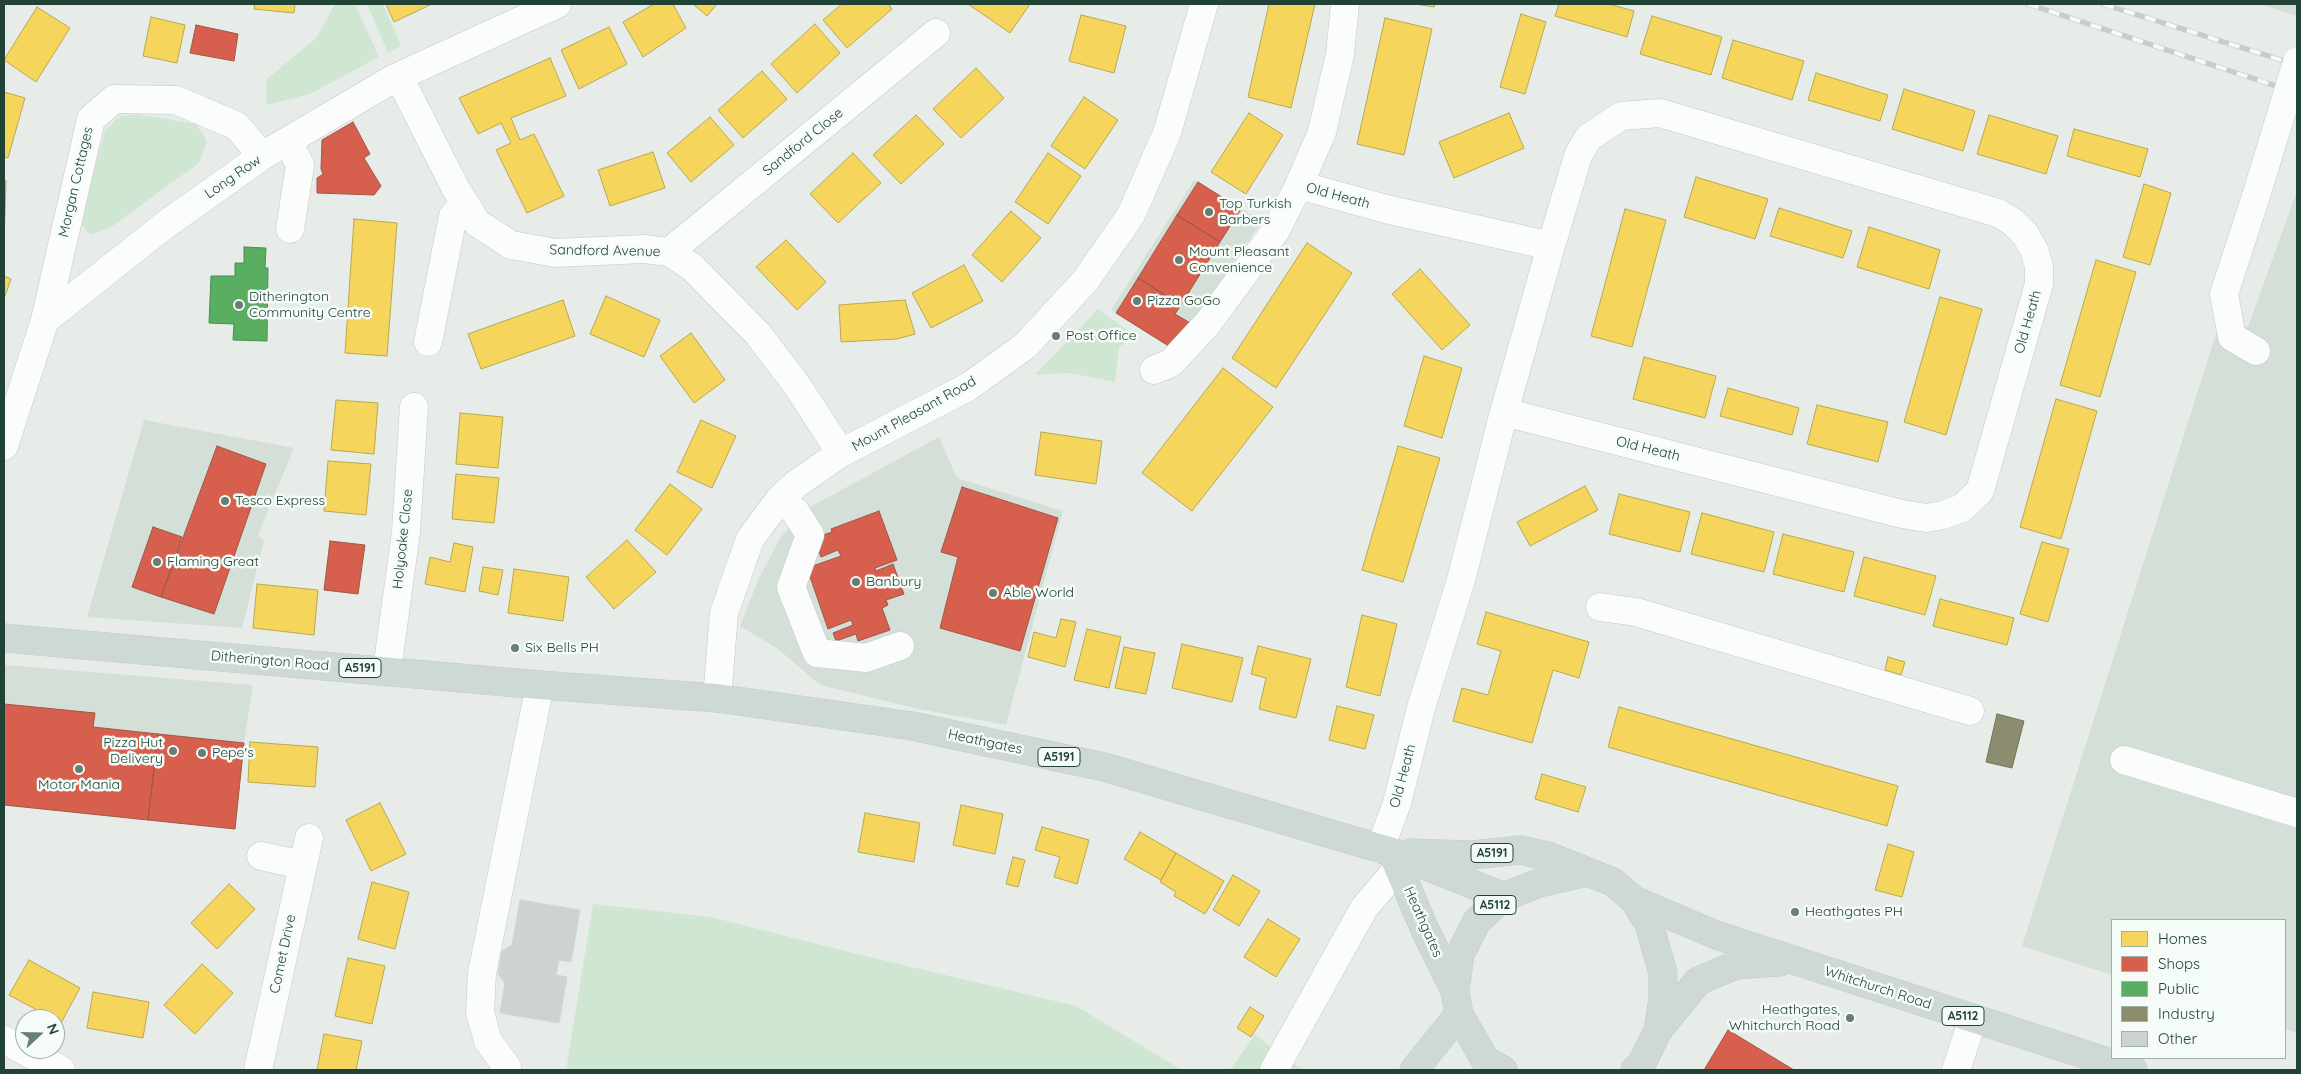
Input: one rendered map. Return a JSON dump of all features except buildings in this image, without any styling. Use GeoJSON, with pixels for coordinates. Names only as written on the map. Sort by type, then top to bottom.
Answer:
{"type":"FeatureCollection","features":[{"type":"Feature","properties":{"kind":"main road","name":"Ditherington Road"},"geometry":{"type":"LineString","coordinates":[[4,638],[387,670],[540,685],[717,698]]}},
{"type":"Feature","properties":{"kind":"main road","name":"Heathgates"},"geometry":{"type":"LineString","coordinates":[[717,698],[912,726],[1104,767],[1390,856],[1504,897]]}},
{"type":"Feature","properties":{"kind":"main road","name":"A5191"},"geometry":{"type":"LineString","coordinates":[[1390,856],[1472,855],[1520,850],[1548,856],[1587,872]]}},
{"type":"Feature","properties":{"kind":"main road","name":"Heathgates"},"geometry":{"type":"LineString","coordinates":[[1390,856],[1485,1060],[1503,1070]]}},
{"type":"Feature","properties":{"kind":"main road","name":"A5112"},"geometry":{"type":"LineString","coordinates":[[1457,1003],[1460,954],[1477,921],[1504,897],[1539,883],[1587,872],[1614,882],[1634,900],[1649,924],[1663,972],[1663,1000],[1658,1030],[1642,1063],[1635,1070]]}},
{"type":"Feature","properties":{"kind":"main road","name":"Whitchurch Road"},"geometry":{"type":"LineString","coordinates":[[1634,900],[1716,935],[2132,1070]]}},
{"type":"Feature","properties":{"kind":"main road","name":"Whitchurch Road"},"geometry":{"type":"LineString","coordinates":[[1658,1030],[1698,981],[1736,965],[1794,961]]}},
{"type":"Feature","properties":{"kind":"main road"},"geometry":{"type":"LineString","coordinates":[[1414,1070],[1457,1003]]}},
{"type":"Feature","properties":{"kind":"street","name":"Long Row"},"geometry":{"type":"LineString","coordinates":[[45,320],[165,225],[262,156],[399,77],[557,4]]}},
{"type":"Feature","properties":{"kind":"street","name":"Mount Pleasant Road"},"geometry":{"type":"LineString","coordinates":[[717,698],[724,614],[750,539],[779,500],[796,484],[842,453],[968,387],[1025,346],[1085,281],[1131,215],[1167,133],[1204,4]]}},
{"type":"Feature","properties":{"kind":"street","name":"Old Heath"},"geometry":{"type":"LineString","coordinates":[[1154,370],[1170,363],[1208,323],[1276,230],[1299,185],[1322,132],[1340,54],[1345,4]]}},
{"type":"Feature","properties":{"kind":"street","name":"Sandford Close"},"geometry":{"type":"LineString","coordinates":[[669,252],[936,33]]}},
{"type":"Feature","properties":{"kind":"street"},"geometry":{"type":"LineString","coordinates":[[2256,351],[2232,338],[2224,294],[2297,62]]}},
{"type":"Feature","properties":{"kind":"street","name":"Sandford Avenue"},"geometry":{"type":"LineString","coordinates":[[399,77],[465,203],[478,223],[511,245],[556,253],[644,249],[669,252],[692,267],[757,333],[796,384],[842,453]]}},
{"type":"Feature","properties":{"kind":"street","name":"Morgan Cottages"},"geometry":{"type":"LineString","coordinates":[[45,320],[91,119],[114,99],[176,100],[237,126],[262,156]]}},
{"type":"Feature","properties":{"kind":"street","name":"Old Heath"},"geometry":{"type":"LineString","coordinates":[[1390,856],[1397,803],[1421,708],[1461,580],[1504,412],[1551,246],[1578,156],[1588,138],[1621,116],[1660,113],[1998,213],[2025,234],[2034,250],[2039,266],[2039,284],[1980,491],[1962,508],[1943,515],[1926,518],[1902,514],[1504,412]]}},
{"type":"Feature","properties":{"kind":"street"},"geometry":{"type":"LineString","coordinates":[[288,141],[300,165],[290,230]]}},
{"type":"Feature","properties":{"kind":"street","name":"Old Heath"},"geometry":{"type":"LineString","coordinates":[[1299,185],[1386,209],[1551,246]]}},
{"type":"Feature","properties":{"kind":"street"},"geometry":{"type":"LineString","coordinates":[[428,342],[453,216],[465,203]]}},
{"type":"Feature","properties":{"kind":"street"},"geometry":{"type":"LineString","coordinates":[[4,446],[45,320]]}},
{"type":"Feature","properties":{"kind":"street","name":"Holyoake Close"},"geometry":{"type":"LineString","coordinates":[[387,670],[406,532],[414,408]]}},
{"type":"Feature","properties":{"kind":"street"},"geometry":{"type":"LineString","coordinates":[[779,500],[795,511],[810,535],[791,587],[817,653],[866,658],[900,646]]}},
{"type":"Feature","properties":{"kind":"street"},"geometry":{"type":"LineString","coordinates":[[1600,607],[1636,612],[1970,712]]}},
{"type":"Feature","properties":{"kind":"street"},"geometry":{"type":"LineString","coordinates":[[507,1067],[488,1041],[480,1012],[482,973],[540,685]]}},
{"type":"Feature","properties":{"kind":"street"},"geometry":{"type":"LineString","coordinates":[[2124,760],[2297,813]]}},
{"type":"Feature","properties":{"kind":"street","name":"Comet Drive"},"geometry":{"type":"LineString","coordinates":[[258,1070],[309,838]]}},
{"type":"Feature","properties":{"kind":"street"},"geometry":{"type":"LineString","coordinates":[[261,856],[303,865]]}},
{"type":"Feature","properties":{"kind":"street"},"geometry":{"type":"LineString","coordinates":[[1274,1070],[1364,908],[1390,856]]}},
{"type":"Feature","properties":{"kind":"street"},"geometry":{"type":"LineString","coordinates":[[1956,1070],[1973,1019]]}},
{"type":"Feature","properties":{"kind":"street"},"geometry":{"type":"LineString","coordinates":[[4,1040],[61,1070]]}},
{"type":"Feature","properties":{"kind":"shaded area"},"geometry":{"type":"Polygon","coordinates":[[[2258,4],[2297,4],[2297,16],[2263,5],[2258,4]]]}},
{"type":"Feature","properties":{"kind":"shaded area"},"geometry":{"type":"Polygon","coordinates":[[[1194,180],[1262,221],[1175,350],[1111,310],[1194,180]]]}},
{"type":"Feature","properties":{"kind":"shaded area"},"geometry":{"type":"Polygon","coordinates":[[[2297,191],[2297,1033],[2286,1029],[2286,919],[2111,919],[2111,975],[2022,946],[2221,318],[2248,327],[2297,191]]]}},
{"type":"Feature","properties":{"kind":"shaded area"},"geometry":{"type":"Polygon","coordinates":[[[144,420],[294,448],[258,535],[264,541],[242,628],[87,617],[144,420]]]}},
{"type":"Feature","properties":{"kind":"shaded area"},"geometry":{"type":"Polygon","coordinates":[[[939,437],[957,478],[1063,511],[1006,725],[919,709],[820,685],[778,649],[740,626],[759,578],[780,538],[803,511],[939,437]]]}},
{"type":"Feature","properties":{"kind":"shaded area"},"geometry":{"type":"Polygon","coordinates":[[[4,665],[253,685],[244,743],[235,829],[4,805],[4,665]]]}},
{"type":"Feature","properties":{"kind":"green space"},"geometry":{"type":"Polygon","coordinates":[[[335,4],[355,4],[379,57],[310,94],[266,105],[267,79],[316,38],[335,4]]]}},
{"type":"Feature","properties":{"kind":"green space"},"geometry":{"type":"Polygon","coordinates":[[[367,4],[383,4],[401,46],[388,53],[367,4]]]}},
{"type":"Feature","properties":{"kind":"green space"},"geometry":{"type":"Polygon","coordinates":[[[136,114],[196,124],[207,141],[199,163],[111,227],[90,235],[79,222],[105,131],[118,117],[136,114]]]}},
{"type":"Feature","properties":{"kind":"green space"},"geometry":{"type":"Polygon","coordinates":[[[1098,309],[1135,336],[1119,347],[1115,382],[1069,373],[1035,375],[1098,309]]]}},
{"type":"Feature","properties":{"kind":"green space"},"geometry":{"type":"Polygon","coordinates":[[[593,904],[711,917],[1076,1006],[1182,1070],[566,1070],[593,904]]]}},
{"type":"Feature","properties":{"kind":"green space"},"geometry":{"type":"Polygon","coordinates":[[[1255,1035],[1303,1070],[1230,1070],[1255,1035]]]}},
{"type":"Feature","properties":{"kind":"railway"},"geometry":{"type":"LineString","coordinates":[[2028,4],[2297,93]]}},
{"type":"Feature","properties":{"kind":"railway"},"geometry":{"type":"LineString","coordinates":[[2103,4],[2297,65]]}},
{"type":"Feature","properties":{"kind":"place","name":"Top Turkish Barbers"},"geometry":{"type":"Point","coordinates":[1209,212]}},
{"type":"Feature","properties":{"kind":"place","name":"Mount Pleasant Convenience"},"geometry":{"type":"Point","coordinates":[1179,260]}},
{"type":"Feature","properties":{"kind":"place","name":"Pizza GoGo"},"geometry":{"type":"Point","coordinates":[1137,301]}},
{"type":"Feature","properties":{"kind":"place","name":"Ditherington Community Centre"},"geometry":{"type":"Point","coordinates":[239,305]}},
{"type":"Feature","properties":{"kind":"place","name":"Post Office"},"geometry":{"type":"Point","coordinates":[1056,336]}},
{"type":"Feature","properties":{"kind":"place","name":"Tesco Express"},"geometry":{"type":"Point","coordinates":[225,501]}},
{"type":"Feature","properties":{"kind":"place","name":"Flaming Great"},"geometry":{"type":"Point","coordinates":[157,562]}},
{"type":"Feature","properties":{"kind":"place","name":"Banbury"},"geometry":{"type":"Point","coordinates":[856,582]}},
{"type":"Feature","properties":{"kind":"place","name":"Able World"},"geometry":{"type":"Point","coordinates":[993,593]}},
{"type":"Feature","properties":{"kind":"place","name":"Six Bells PH"},"geometry":{"type":"Point","coordinates":[515,648]}},
{"type":"Feature","properties":{"kind":"place","name":"Pizza Hut Delivery"},"geometry":{"type":"Point","coordinates":[173,751]}},
{"type":"Feature","properties":{"kind":"place","name":"Pepe's"},"geometry":{"type":"Point","coordinates":[202,753]}},
{"type":"Feature","properties":{"kind":"place","name":"Motor Mania"},"geometry":{"type":"Point","coordinates":[79,769]}},
{"type":"Feature","properties":{"kind":"place","name":"Heathgates PH"},"geometry":{"type":"Point","coordinates":[1795,912]}},
{"type":"Feature","properties":{"kind":"place","name":"Heathgates, Whitchurch Road"},"geometry":{"type":"Point","coordinates":[1850,1018]}}]}
